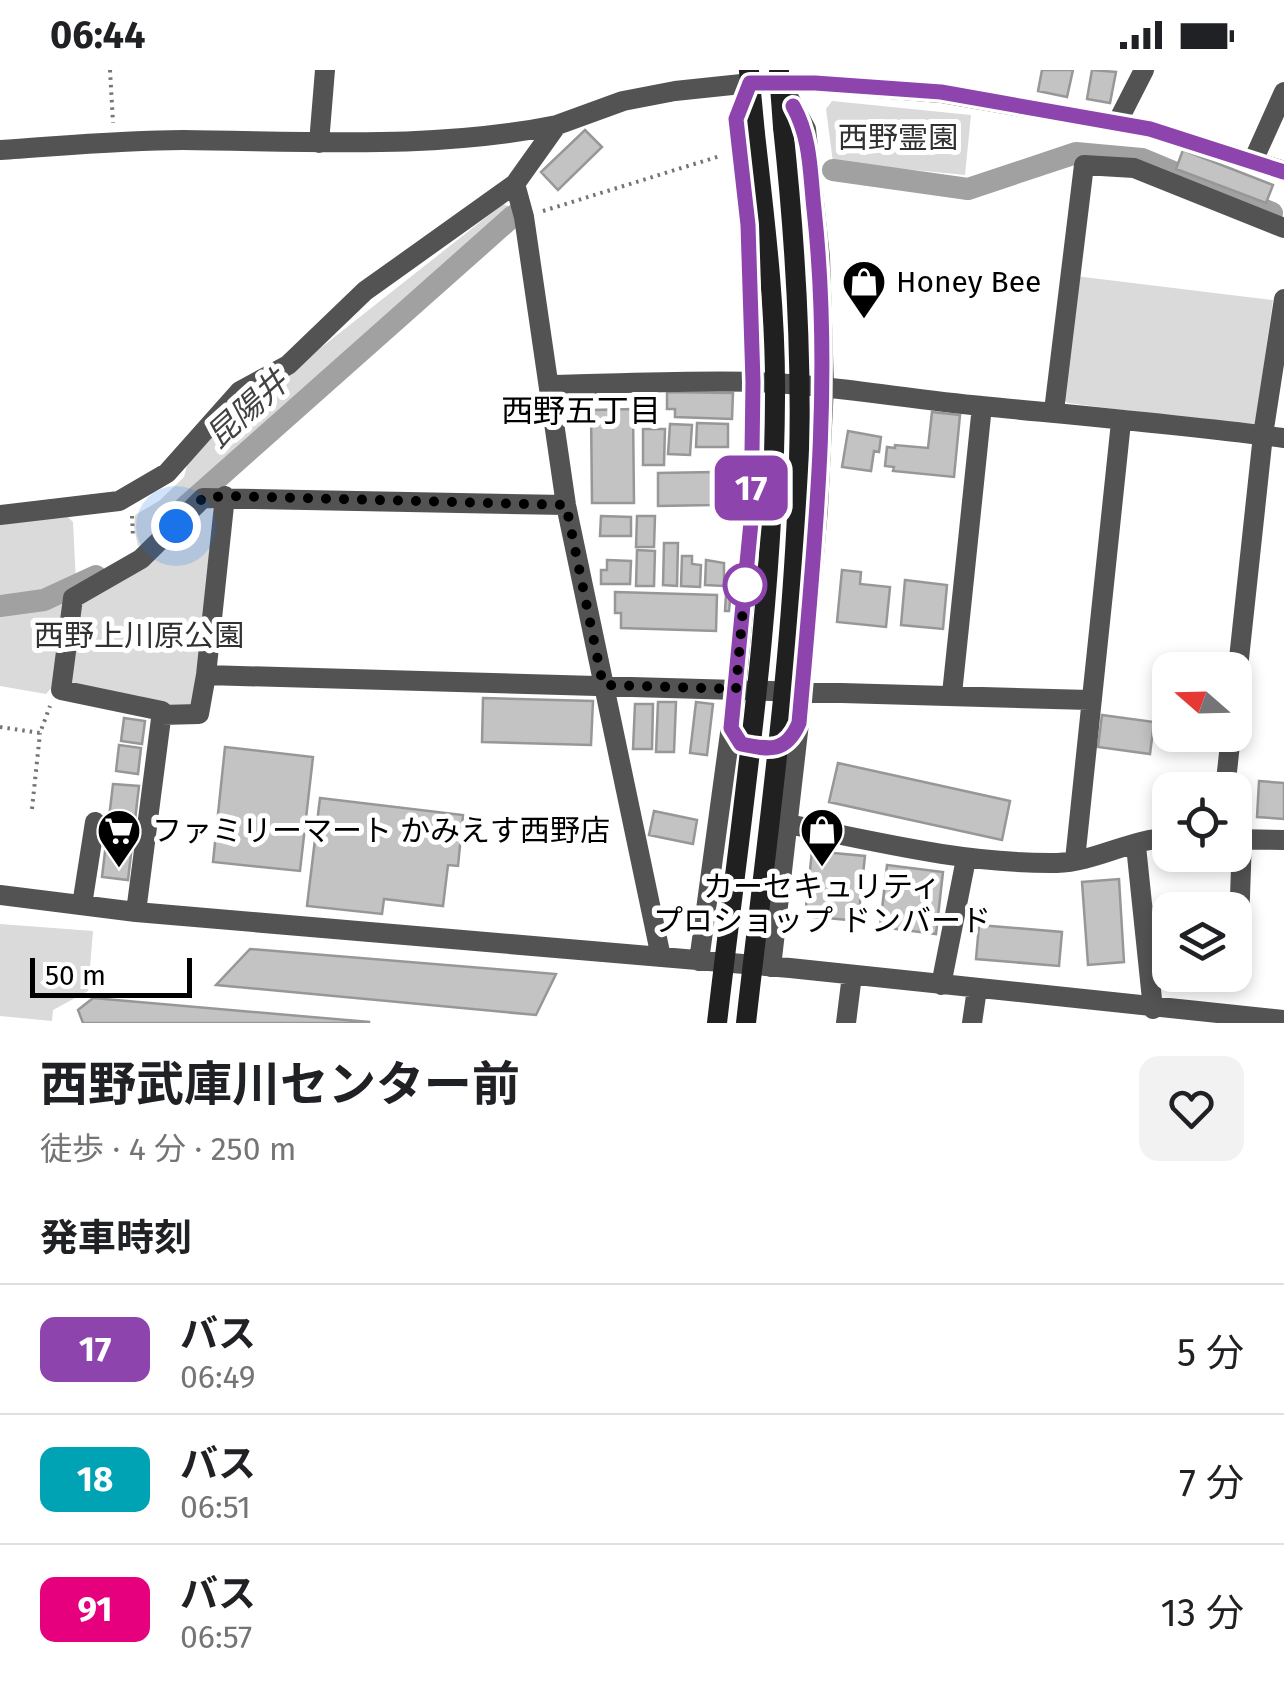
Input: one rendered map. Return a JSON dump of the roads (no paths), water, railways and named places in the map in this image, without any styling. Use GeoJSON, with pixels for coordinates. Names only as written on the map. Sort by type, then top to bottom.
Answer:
{"type":"FeatureCollection","features":[{"type":"Feature","properties":{"kind":"street"},"geometry":{"type":"LineString","coordinates":[[319,143],[326,70]]}},
{"type":"Feature","properties":{"kind":"street"},"geometry":{"type":"LineString","coordinates":[[1117,124],[1144,70]]}},
{"type":"Feature","properties":{"kind":"street"},"geometry":{"type":"LineString","coordinates":[[0,150],[116,142],[319,143],[478,138],[557,125],[623,101],[675,90],[749,76],[779,76],[941,92],[1150,129],[1284,172]]}},
{"type":"Feature","properties":{"kind":"street"},"geometry":{"type":"LineString","coordinates":[[717,1023],[758,671],[774,467],[774,322],[749,76]]}},
{"type":"Feature","properties":{"kind":"street"},"geometry":{"type":"LineString","coordinates":[[699,960],[736,689],[751,522],[753,382],[748,225],[736,119],[749,76]]}},
{"type":"Feature","properties":{"kind":"street"},"geometry":{"type":"LineString","coordinates":[[746,1023],[793,584],[799,461],[794,232],[779,76]]}},
{"type":"Feature","properties":{"kind":"street"},"geometry":{"type":"LineString","coordinates":[[771,967],[802,692],[824,386],[820,257],[806,129],[779,76]]}},
{"type":"Feature","properties":{"kind":"street"},"geometry":{"type":"LineString","coordinates":[[1252,161],[1284,92]]}},
{"type":"Feature","properties":{"kind":"street"},"geometry":{"type":"LineString","coordinates":[[0,515],[119,500],[167,473],[240,390],[288,365],[365,292],[514,184],[557,125]]}},
{"type":"Feature","properties":{"kind":"street"},"geometry":{"type":"LineString","coordinates":[[1054,411],[1084,164],[1134,168],[1284,228]]}},
{"type":"Feature","properties":{"kind":"street"},"geometry":{"type":"LineString","coordinates":[[514,184],[524,217],[566,505],[661,957]]}},
{"type":"Feature","properties":{"kind":"street"},"geometry":{"type":"LineString","coordinates":[[1242,652],[1274,436],[1284,299]]}},
{"type":"Feature","properties":{"kind":"street"},"geometry":{"type":"LineString","coordinates":[[551,385],[753,382],[824,386],[1120,422],[1274,436]]}},
{"type":"Feature","properties":{"kind":"street"},"geometry":{"type":"LineString","coordinates":[[952,694],[982,406]]}},
{"type":"Feature","properties":{"kind":"street"},"geometry":{"type":"LineString","coordinates":[[1075,860],[1120,422]]}},
{"type":"Feature","properties":{"kind":"street"},"geometry":{"type":"LineString","coordinates":[[161,715],[199,714],[225,496]]}},
{"type":"Feature","properties":{"kind":"street"},"geometry":{"type":"LineString","coordinates":[[136,912],[162,711],[61,690],[73,598],[141,559],[203,498],[566,505]]}},
{"type":"Feature","properties":{"kind":"street"},"geometry":{"type":"LineString","coordinates":[[206,674],[1090,700]]}},
{"type":"Feature","properties":{"kind":"street"},"geometry":{"type":"LineString","coordinates":[[82,906],[95,822]]}},
{"type":"Feature","properties":{"kind":"street"},"geometry":{"type":"LineString","coordinates":[[788,824],[966,858],[1062,863],[1136,846],[1152,838]]}},
{"type":"Feature","properties":{"kind":"street"},"geometry":{"type":"LineString","coordinates":[[1252,839],[1284,840]]}},
{"type":"Feature","properties":{"kind":"street"},"geometry":{"type":"LineString","coordinates":[[1136,846],[1153,1008]]}},
{"type":"Feature","properties":{"kind":"street"},"geometry":{"type":"LineString","coordinates":[[941,985],[966,858]]}},
{"type":"Feature","properties":{"kind":"street"},"geometry":{"type":"LineString","coordinates":[[0,895],[136,912],[852,975],[976,989],[1096,1013],[1153,1008],[1229,1019],[1284,1020]]}},
{"type":"Feature","properties":{"kind":"street"},"geometry":{"type":"LineString","coordinates":[[846,1023],[852,975]]}},
{"type":"Feature","properties":{"kind":"street"},"geometry":{"type":"LineString","coordinates":[[972,1023],[976,989]]}},
{"type":"Feature","properties":{"kind":"waterway","name":"昆陽井"},"geometry":{"type":"LineString","coordinates":[[833,170],[968,189],[1076,153],[1142,159],[1272,213]]}},
{"type":"Feature","properties":{"kind":"waterway","name":"昆陽井"},"geometry":{"type":"LineString","coordinates":[[184,508],[513,216]]}},
{"type":"Feature","properties":{"kind":"waterway","name":"昆陽井"},"geometry":{"type":"LineString","coordinates":[[0,606],[44,600],[96,576]]}},
{"type":"Feature","properties":{"kind":"place","name":"Honey Bee"},"geometry":{"type":"Point","coordinates":[864,320]}},
{"type":"Feature","properties":{"kind":"place","name":"カーセキュリティ プロショップ ドンバード"},"geometry":{"type":"Point","coordinates":[822,868]}},
{"type":"Feature","properties":{"kind":"place","name":"ファミリーマート かみえす西野店"},"geometry":{"type":"Point","coordinates":[119,869]}},
{"type":"Feature","properties":{"kind":"district","name":"西野五丁目"},"geometry":{"type":"Point","coordinates":[581,411]}},
{"type":"Feature","properties":{"kind":"park label","name":"西野霊園"},"geometry":{"type":"Point","coordinates":[898,138]}},
{"type":"Feature","properties":{"kind":"park label","name":"西野上川原公園"},"geometry":{"type":"Point","coordinates":[139,636]}}]}
